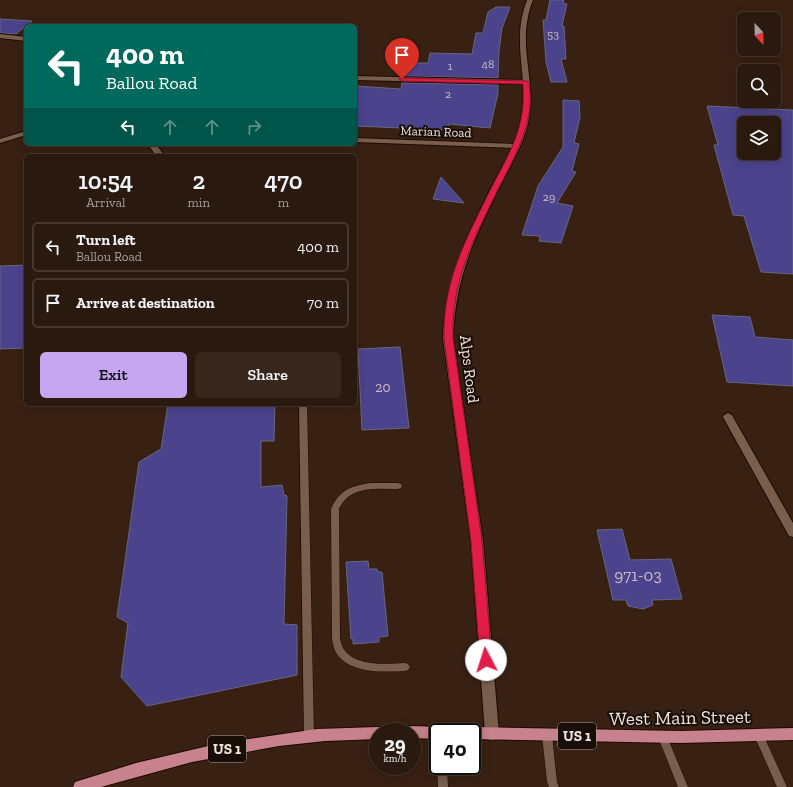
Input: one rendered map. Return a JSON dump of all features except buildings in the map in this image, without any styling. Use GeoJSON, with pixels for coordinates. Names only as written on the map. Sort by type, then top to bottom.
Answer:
{"type":"FeatureCollection","features":[{"type":"Feature","properties":{"kind":"main road","name":"US 1"},"geometry":{"type":"LineString","coordinates":[[80,787],[158,764],[239,747],[309,736],[369,733]]}},
{"type":"Feature","properties":{"kind":"main road","name":"West Main Street"},"geometry":{"type":"LineString","coordinates":[[481,733],[663,737],[793,734]]}},
{"type":"Feature","properties":{"kind":"street","name":"Alps Road"},"geometry":{"type":"LineString","coordinates":[[492,734],[477,541],[448,338],[448,320],[452,287],[459,267],[474,231],[516,146],[526,114],[528,103],[522,39],[523,23],[530,0]]}},
{"type":"Feature","properties":{"kind":"street"},"geometry":{"type":"LineString","coordinates":[[0,36],[24,39]]}},
{"type":"Feature","properties":{"kind":"street"},"geometry":{"type":"LineString","coordinates":[[357,78],[526,82]]}},
{"type":"Feature","properties":{"kind":"street"},"geometry":{"type":"LineString","coordinates":[[0,141],[24,134]]}},
{"type":"Feature","properties":{"kind":"street","name":"Marian Road"},"geometry":{"type":"LineString","coordinates":[[357,140],[516,146]]}},
{"type":"Feature","properties":{"kind":"street"},"geometry":{"type":"LineString","coordinates":[[153,146],[159,154]]}},
{"type":"Feature","properties":{"kind":"street"},"geometry":{"type":"LineString","coordinates":[[728,417],[793,533]]}},
{"type":"Feature","properties":{"kind":"lane"},"geometry":{"type":"LineString","coordinates":[[304,406],[309,736]]}},
{"type":"Feature","properties":{"kind":"lane"},"geometry":{"type":"LineString","coordinates":[[398,486],[359,488],[344,494],[337,503],[335,509],[336,640],[341,652],[353,662],[373,668],[405,668]]}},
{"type":"Feature","properties":{"kind":"lane"},"geometry":{"type":"LineString","coordinates":[[759,734],[782,787]]}},
{"type":"Feature","properties":{"kind":"lane"},"geometry":{"type":"LineString","coordinates":[[547,735],[552,782],[554,787]]}},
{"type":"Feature","properties":{"kind":"lane"},"geometry":{"type":"LineString","coordinates":[[663,737],[683,787]]}},
{"type":"Feature","properties":{"kind":"lane"},"geometry":{"type":"LineString","coordinates":[[442,775],[443,787]]}},
{"type":"Feature","properties":{"kind":"route"},"geometry":{"type":"LineString","coordinates":[[402,79],[526,82],[528,103],[524,124],[516,146],[474,231],[459,267],[452,287],[449,305],[448,338],[477,541],[486,660]]}}]}
